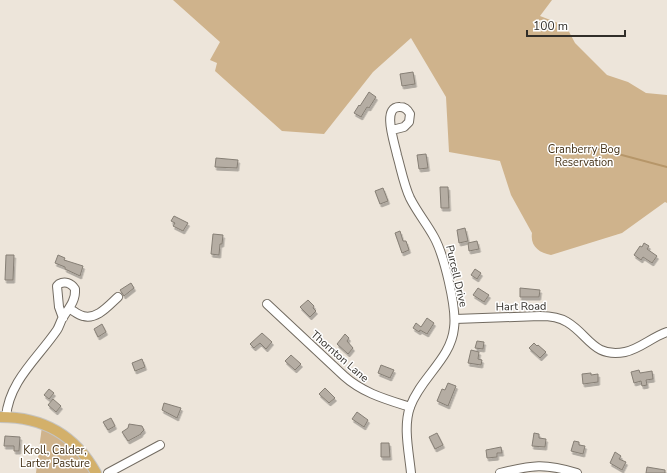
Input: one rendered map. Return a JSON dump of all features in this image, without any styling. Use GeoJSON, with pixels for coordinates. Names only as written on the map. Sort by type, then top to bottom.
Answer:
{"type":"FeatureCollection","features":[{"type":"Feature","properties":{"kind":"main road"},"geometry":{"type":"LineString","coordinates":[[3,417],[31,420],[59,432],[81,451],[90,462],[96,473]]}},
{"type":"Feature","properties":{"kind":"street","name":"Purcell Drive"},"geometry":{"type":"LineString","coordinates":[[392,130],[402,176],[408,195],[434,236],[440,251],[453,302],[455,319],[452,339],[447,352],[425,380],[410,407],[407,420],[407,432],[411,473]]}},
{"type":"Feature","properties":{"kind":"street"},"geometry":{"type":"LineString","coordinates":[[3,417],[12,394],[30,363],[57,330],[63,318],[70,309],[75,288],[71,284],[63,282],[57,286],[63,318]]}},
{"type":"Feature","properties":{"kind":"street"},"geometry":{"type":"LineString","coordinates":[[70,309],[84,317],[94,316],[118,297]]}},
{"type":"Feature","properties":{"kind":"street","name":"Thornton Lane"},"geometry":{"type":"LineString","coordinates":[[267,304],[344,376],[357,386],[376,396],[410,407]]}},
{"type":"Feature","properties":{"kind":"street","name":"Hart Road"},"geometry":{"type":"LineString","coordinates":[[455,319],[540,316],[554,317],[568,322],[596,347],[604,351],[615,352],[625,352],[634,349],[667,332]]}},
{"type":"Feature","properties":{"kind":"street"},"geometry":{"type":"LineString","coordinates":[[108,473],[160,445]]}},
{"type":"Feature","properties":{"kind":"street"},"geometry":{"type":"LineString","coordinates":[[500,473],[527,466],[540,465],[577,473]]}},
{"type":"Feature","properties":{"kind":"green space","name":"Cranberry Bog Reservation"},"geometry":{"type":"Polygon","coordinates":[[[173,0],[552,0],[540,16],[566,26],[575,43],[607,75],[628,82],[646,93],[667,95],[667,203],[665,202],[622,233],[551,255],[543,253],[536,248],[532,242],[532,233],[511,195],[500,161],[449,152],[446,97],[411,38],[373,72],[324,134],[282,131],[215,71],[217,63],[210,60],[220,42],[173,0]]]}},
{"type":"Feature","properties":{"kind":"green space","name":"Kroll, Calder, Larter Pasture"},"geometry":{"type":"Polygon","coordinates":[[[42,426],[71,446],[93,473],[36,473],[42,426]]]}},
{"type":"Feature","properties":{"kind":"building"},"geometry":{"type":"Polygon","coordinates":[[[413,72],[415,84],[402,86],[400,74],[413,72]]]}},
{"type":"Feature","properties":{"kind":"building"},"geometry":{"type":"Polygon","coordinates":[[[369,92],[376,97],[361,117],[354,113],[369,92]]]}},
{"type":"Feature","properties":{"kind":"building"},"geometry":{"type":"Polygon","coordinates":[[[426,154],[428,168],[419,169],[417,155],[426,154]]]}},
{"type":"Feature","properties":{"kind":"building"},"geometry":{"type":"Polygon","coordinates":[[[216,158],[238,160],[237,168],[215,167],[216,158]]]}},
{"type":"Feature","properties":{"kind":"building"},"geometry":{"type":"Polygon","coordinates":[[[440,187],[448,187],[449,208],[441,208],[440,187]]]}},
{"type":"Feature","properties":{"kind":"building"},"geometry":{"type":"Polygon","coordinates":[[[383,188],[388,201],[380,204],[375,191],[383,188]]]}},
{"type":"Feature","properties":{"kind":"building"},"geometry":{"type":"Polygon","coordinates":[[[174,216],[188,223],[183,231],[173,226],[175,223],[171,221],[174,216]]]}},
{"type":"Feature","properties":{"kind":"building"},"geometry":{"type":"Polygon","coordinates":[[[465,228],[468,241],[459,243],[457,230],[465,228]]]}},
{"type":"Feature","properties":{"kind":"building"},"geometry":{"type":"Polygon","coordinates":[[[400,231],[403,241],[406,241],[409,250],[402,253],[395,233],[400,231]]]}},
{"type":"Feature","properties":{"kind":"building"},"geometry":{"type":"Polygon","coordinates":[[[213,234],[223,235],[219,255],[211,254],[213,234]]]}},
{"type":"Feature","properties":{"kind":"building"},"geometry":{"type":"Polygon","coordinates":[[[477,241],[479,249],[469,251],[468,243],[477,241]]]}},
{"type":"Feature","properties":{"kind":"building"},"geometry":{"type":"Polygon","coordinates":[[[644,243],[649,246],[647,249],[657,256],[652,263],[643,257],[641,260],[634,255],[644,243]]]}},
{"type":"Feature","properties":{"kind":"building"},"geometry":{"type":"Polygon","coordinates":[[[6,255],[14,255],[13,280],[5,280],[6,255]]]}},
{"type":"Feature","properties":{"kind":"building"},"geometry":{"type":"Polygon","coordinates":[[[58,255],[65,258],[64,260],[83,266],[80,276],[55,263],[58,255]]]}},
{"type":"Feature","properties":{"kind":"building"},"geometry":{"type":"Polygon","coordinates":[[[475,269],[481,273],[477,279],[471,275],[475,269]]]}},
{"type":"Feature","properties":{"kind":"building"},"geometry":{"type":"Polygon","coordinates":[[[131,283],[134,288],[124,296],[120,290],[131,283]]]}},
{"type":"Feature","properties":{"kind":"building"},"geometry":{"type":"Polygon","coordinates":[[[478,288],[489,295],[484,302],[473,295],[478,288]]]}},
{"type":"Feature","properties":{"kind":"building"},"geometry":{"type":"Polygon","coordinates":[[[520,288],[540,290],[539,297],[520,297],[520,288]]]}},
{"type":"Feature","properties":{"kind":"building"},"geometry":{"type":"Polygon","coordinates":[[[308,300],[314,306],[313,308],[316,311],[310,317],[300,307],[308,300]]]}},
{"type":"Feature","properties":{"kind":"building"},"geometry":{"type":"Polygon","coordinates":[[[427,318],[434,323],[427,334],[420,330],[419,332],[413,328],[416,323],[421,327],[427,318]]]}},
{"type":"Feature","properties":{"kind":"building"},"geometry":{"type":"Polygon","coordinates":[[[102,324],[106,332],[98,337],[94,329],[102,324]]]}},
{"type":"Feature","properties":{"kind":"building"},"geometry":{"type":"Polygon","coordinates":[[[262,333],[272,342],[266,349],[260,343],[254,348],[250,344],[262,333]]]}},
{"type":"Feature","properties":{"kind":"building"},"geometry":{"type":"Polygon","coordinates":[[[345,334],[349,338],[347,341],[353,348],[348,354],[337,344],[345,334]]]}},
{"type":"Feature","properties":{"kind":"building"},"geometry":{"type":"Polygon","coordinates":[[[477,341],[484,342],[483,349],[475,348],[477,341]]]}},
{"type":"Feature","properties":{"kind":"building"},"geometry":{"type":"Polygon","coordinates":[[[534,343],[546,352],[540,358],[529,348],[534,343]]]}},
{"type":"Feature","properties":{"kind":"building"},"geometry":{"type":"Polygon","coordinates":[[[471,350],[479,352],[478,359],[482,360],[481,365],[468,363],[471,350]]]}},
{"type":"Feature","properties":{"kind":"building"},"geometry":{"type":"Polygon","coordinates":[[[291,355],[301,364],[295,370],[285,361],[291,355]]]}},
{"type":"Feature","properties":{"kind":"building"},"geometry":{"type":"Polygon","coordinates":[[[142,359],[145,367],[135,371],[132,363],[142,359]]]}},
{"type":"Feature","properties":{"kind":"building"},"geometry":{"type":"Polygon","coordinates":[[[381,365],[394,370],[390,378],[378,373],[381,365]]]}},
{"type":"Feature","properties":{"kind":"building"},"geometry":{"type":"Polygon","coordinates":[[[639,370],[640,373],[652,371],[653,379],[646,380],[647,385],[642,386],[641,381],[634,383],[631,372],[639,370]]]}},
{"type":"Feature","properties":{"kind":"building"},"geometry":{"type":"Polygon","coordinates":[[[591,373],[591,375],[598,374],[598,382],[583,384],[582,374],[591,373]]]}},
{"type":"Feature","properties":{"kind":"building"},"geometry":{"type":"Polygon","coordinates":[[[448,383],[456,386],[448,406],[437,401],[442,389],[445,390],[448,383]]]}},
{"type":"Feature","properties":{"kind":"building"},"geometry":{"type":"Polygon","coordinates":[[[325,388],[335,398],[329,403],[319,394],[325,388]]]}},
{"type":"Feature","properties":{"kind":"building"},"geometry":{"type":"Polygon","coordinates":[[[49,389],[54,393],[49,399],[44,395],[49,389]]]}},
{"type":"Feature","properties":{"kind":"building"},"geometry":{"type":"Polygon","coordinates":[[[53,399],[61,406],[56,412],[48,405],[53,399]]]}},
{"type":"Feature","properties":{"kind":"building"},"geometry":{"type":"Polygon","coordinates":[[[164,403],[181,408],[177,418],[162,410],[164,403]]]}},
{"type":"Feature","properties":{"kind":"building"},"geometry":{"type":"Polygon","coordinates":[[[357,412],[368,420],[364,427],[352,419],[357,412]]]}},
{"type":"Feature","properties":{"kind":"building"},"geometry":{"type":"Polygon","coordinates":[[[111,418],[115,426],[108,430],[103,422],[111,418]]]}},
{"type":"Feature","properties":{"kind":"building"},"geometry":{"type":"Polygon","coordinates":[[[129,424],[142,426],[144,430],[141,434],[128,441],[122,432],[128,428],[129,424]]]}},
{"type":"Feature","properties":{"kind":"building"},"geometry":{"type":"Polygon","coordinates":[[[437,433],[443,445],[435,449],[429,437],[437,433]]]}},
{"type":"Feature","properties":{"kind":"building"},"geometry":{"type":"Polygon","coordinates":[[[534,433],[539,434],[539,438],[546,439],[545,447],[532,446],[534,433]]]}},
{"type":"Feature","properties":{"kind":"building"},"geometry":{"type":"Polygon","coordinates":[[[5,436],[20,437],[19,451],[14,451],[14,446],[4,446],[5,436]]]}},
{"type":"Feature","properties":{"kind":"building"},"geometry":{"type":"Polygon","coordinates":[[[574,441],[579,442],[579,445],[585,446],[583,454],[571,451],[574,441]]]}},
{"type":"Feature","properties":{"kind":"building"},"geometry":{"type":"Polygon","coordinates":[[[381,443],[389,443],[390,457],[381,457],[381,443]]]}},
{"type":"Feature","properties":{"kind":"building"},"geometry":{"type":"Polygon","coordinates":[[[501,447],[502,453],[497,453],[497,457],[487,458],[486,450],[501,447]]]}},
{"type":"Feature","properties":{"kind":"building"},"geometry":{"type":"Polygon","coordinates":[[[615,452],[621,456],[619,459],[626,462],[622,470],[610,463],[615,452]]]}},
{"type":"Feature","properties":{"kind":"building"},"geometry":{"type":"Polygon","coordinates":[[[647,467],[665,470],[665,473],[646,473],[647,467]]]}},
{"type":"Feature","properties":{"kind":"waterway"},"geometry":{"type":"LineString","coordinates":[[588,146],[667,167]]}}]}
